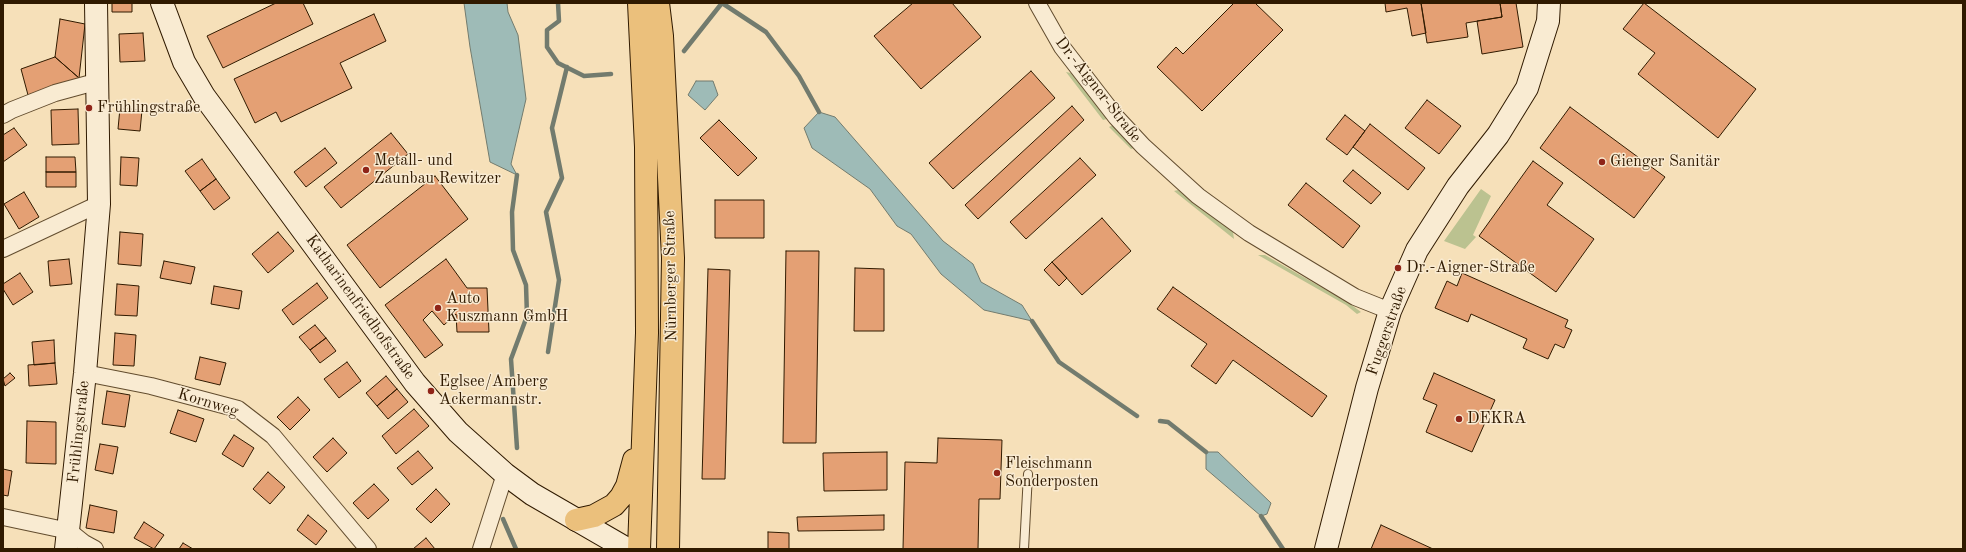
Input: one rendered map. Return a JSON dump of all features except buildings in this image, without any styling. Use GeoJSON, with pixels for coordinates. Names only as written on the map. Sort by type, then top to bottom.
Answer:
{"type":"FeatureCollection","features":[{"type":"Feature","properties":{"kind":"main road","name":"Nürnberger Straße"},"geometry":{"type":"LineString","coordinates":[[639,3],[642,45],[646,178],[647,333],[639,549]]}},
{"type":"Feature","properties":{"kind":"main road","name":"Nürnberger Straße"},"geometry":{"type":"LineString","coordinates":[[658,3],[662,36],[673,258],[668,549]]}},
{"type":"Feature","properties":{"kind":"main road"},"geometry":{"type":"LineString","coordinates":[[576,520],[594,516],[614,505],[621,497],[627,486],[645,410]]}},
{"type":"Feature","properties":{"kind":"street","name":"Frühlingstraße"},"geometry":{"type":"LineString","coordinates":[[68,540],[85,373],[99,204],[99,81],[96,3]]}},
{"type":"Feature","properties":{"kind":"street","name":"Katharinenfriedhofstraße"},"geometry":{"type":"LineString","coordinates":[[162,3],[184,62],[214,109],[415,383],[458,432],[505,474],[532,494],[626,549]]}},
{"type":"Feature","properties":{"kind":"street","name":"Dr.-Aigner-Straße"},"geometry":{"type":"LineString","coordinates":[[1037,3],[1062,47],[1116,118],[1143,146],[1198,196],[1248,233],[1355,297],[1390,311]]}},
{"type":"Feature","properties":{"kind":"street","name":"Fuggerstraße"},"geometry":{"type":"LineString","coordinates":[[1326,549],[1367,388],[1390,311],[1417,250],[1458,186],[1501,129],[1527,88],[1548,21],[1548,3]]}},
{"type":"Feature","properties":{"kind":"street"},"geometry":{"type":"LineString","coordinates":[[3,115],[55,93],[99,81]]}},
{"type":"Feature","properties":{"kind":"street"},"geometry":{"type":"LineString","coordinates":[[3,249],[99,204]]}},
{"type":"Feature","properties":{"kind":"street","name":"Kornweg"},"geometry":{"type":"LineString","coordinates":[[85,373],[152,386],[238,409],[273,436],[368,549]]}},
{"type":"Feature","properties":{"kind":"street"},"geometry":{"type":"LineString","coordinates":[[481,549],[505,474]]}},
{"type":"Feature","properties":{"kind":"street"},"geometry":{"type":"LineString","coordinates":[[3,517],[68,540],[84,543],[95,549]]}},
{"type":"Feature","properties":{"kind":"lane"},"geometry":{"type":"LineString","coordinates":[[1024,549],[1028,474]]}},
{"type":"Feature","properties":{"kind":"green space"},"geometry":{"type":"Polygon","coordinates":[[[1066,72],[1071,73],[1107,119],[1103,120],[1066,72]]]}},
{"type":"Feature","properties":{"kind":"green space"},"geometry":{"type":"Polygon","coordinates":[[[1113,125],[1134,148],[1131,149],[1109,127],[1113,125]]]}},
{"type":"Feature","properties":{"kind":"green space"},"geometry":{"type":"Polygon","coordinates":[[[1481,189],[1491,196],[1473,235],[1476,237],[1465,249],[1444,241],[1481,189]]]}},
{"type":"Feature","properties":{"kind":"green space"},"geometry":{"type":"Polygon","coordinates":[[[1178,190],[1233,232],[1234,239],[1174,191],[1178,190]]]}},
{"type":"Feature","properties":{"kind":"green space"},"geometry":{"type":"Polygon","coordinates":[[[1258,255],[1265,255],[1349,303],[1361,312],[1357,314],[1346,305],[1258,255]]]}},
{"type":"Feature","properties":{"kind":"water"},"geometry":{"type":"Polygon","coordinates":[[[464,3],[507,3],[508,12],[518,35],[526,99],[511,164],[517,175],[490,162],[464,3]]]}},
{"type":"Feature","properties":{"kind":"water"},"geometry":{"type":"Polygon","coordinates":[[[696,81],[713,81],[718,95],[705,110],[688,95],[696,81]]]}},
{"type":"Feature","properties":{"kind":"water"},"geometry":{"type":"Polygon","coordinates":[[[819,112],[835,117],[943,241],[973,264],[981,282],[1022,305],[1032,321],[984,310],[941,274],[911,234],[897,226],[870,189],[812,148],[804,128],[819,112]]]}},
{"type":"Feature","properties":{"kind":"water"},"geometry":{"type":"Polygon","coordinates":[[[1206,452],[1218,452],[1271,503],[1267,514],[1261,516],[1206,469],[1206,452]]]}},
{"type":"Feature","properties":{"kind":"waterway"},"geometry":{"type":"LineString","coordinates":[[558,3],[559,21],[547,30],[547,47],[558,63],[584,76],[611,74]]}},
{"type":"Feature","properties":{"kind":"waterway"},"geometry":{"type":"LineString","coordinates":[[684,51],[722,3],[766,32],[799,76],[819,112]]}},
{"type":"Feature","properties":{"kind":"waterway"},"geometry":{"type":"LineString","coordinates":[[548,352],[559,280],[546,212],[562,178],[552,128],[567,67]]}},
{"type":"Feature","properties":{"kind":"waterway"},"geometry":{"type":"LineString","coordinates":[[517,175],[512,212],[513,250],[526,285],[527,316],[511,359],[517,448]]}},
{"type":"Feature","properties":{"kind":"waterway"},"geometry":{"type":"LineString","coordinates":[[1032,321],[1059,362],[1137,416]]}},
{"type":"Feature","properties":{"kind":"waterway"},"geometry":{"type":"LineString","coordinates":[[1160,421],[1168,422],[1206,452]]}},
{"type":"Feature","properties":{"kind":"waterway"},"geometry":{"type":"LineString","coordinates":[[1261,516],[1283,549]]}},
{"type":"Feature","properties":{"kind":"waterway"},"geometry":{"type":"LineString","coordinates":[[503,519],[516,549]]}},
{"type":"Feature","properties":{"kind":"place","name":"Frühlingstraße"},"geometry":{"type":"Point","coordinates":[89,108]}},
{"type":"Feature","properties":{"kind":"place","name":"Gienger Sanitär"},"geometry":{"type":"Point","coordinates":[1602,162]}},
{"type":"Feature","properties":{"kind":"place","name":"Metall- und Zaunbau Rewitzer"},"geometry":{"type":"Point","coordinates":[366,170]}},
{"type":"Feature","properties":{"kind":"place","name":"Dr.-Aigner-Straße"},"geometry":{"type":"Point","coordinates":[1398,268]}},
{"type":"Feature","properties":{"kind":"place","name":"Auto Kuszmann GmbH"},"geometry":{"type":"Point","coordinates":[438,308]}},
{"type":"Feature","properties":{"kind":"place","name":"Eglsee/Amberg Ackermannstr."},"geometry":{"type":"Point","coordinates":[431,391]}},
{"type":"Feature","properties":{"kind":"place","name":"DEKRA"},"geometry":{"type":"Point","coordinates":[1459,419]}},
{"type":"Feature","properties":{"kind":"place","name":"Fleischmann Sonderposten"},"geometry":{"type":"Point","coordinates":[997,473]}}]}
